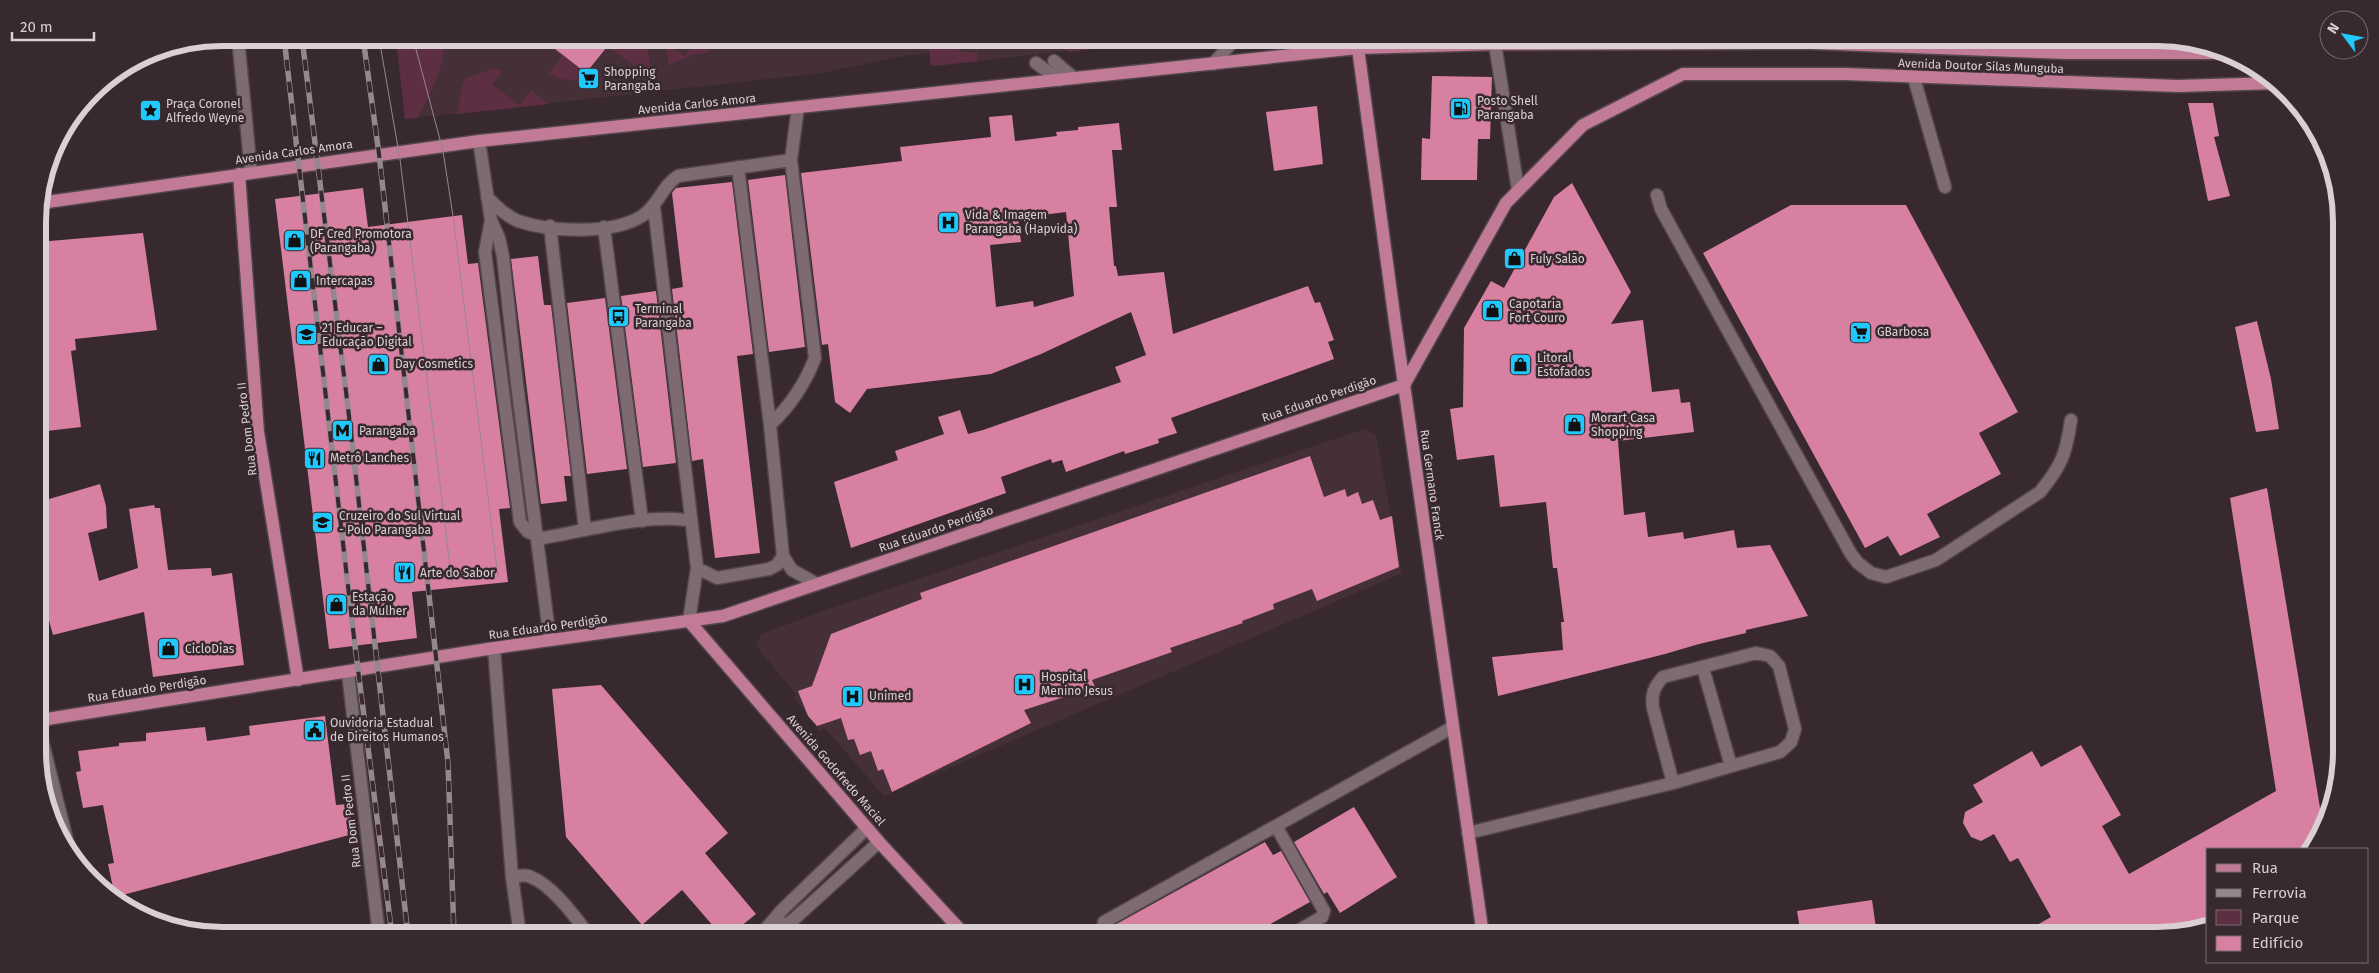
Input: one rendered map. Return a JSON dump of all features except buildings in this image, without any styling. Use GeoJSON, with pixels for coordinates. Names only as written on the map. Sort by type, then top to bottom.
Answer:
{"type":"FeatureCollection","features":[{"type":"Feature","properties":{"kind":"main road","name":"Avenida Carlos Amora"},"geometry":{"type":"LineString","coordinates":[[48,202],[479,141],[1213,64],[1334,46]]}},
{"type":"Feature","properties":{"kind":"main road","name":"Rua Germano Franck"},"geometry":{"type":"LineString","coordinates":[[1357,46],[1481,926]]}},
{"type":"Feature","properties":{"kind":"main road","name":"Avenida Doutor Silas Munguba"},"geometry":{"type":"LineString","coordinates":[[1891,46],[2066,53],[2205,53]]}},
{"type":"Feature","properties":{"kind":"main road","name":"Avenida Doutor Silas Munguba"},"geometry":{"type":"LineString","coordinates":[[1518,190],[1583,125],[1683,74],[1844,74],[2178,86],[2266,84]]}},
{"type":"Feature","properties":{"kind":"main road","name":"Rua Dom Pedro II"},"geometry":{"type":"LineString","coordinates":[[245,173],[258,432],[298,680]]}},
{"type":"Feature","properties":{"kind":"main road"},"geometry":{"type":"LineString","coordinates":[[1404,385],[1506,203],[1518,190]]}},
{"type":"Feature","properties":{"kind":"main road","name":"Rua Eduardo Perdigão"},"geometry":{"type":"LineString","coordinates":[[46,719],[348,673],[494,648],[723,616],[1404,385]]}},
{"type":"Feature","properties":{"kind":"main road","name":"Avenida Godofredo Maciel"},"geometry":{"type":"LineString","coordinates":[[689,621],[879,842],[957,927]]}},
{"type":"Feature","properties":{"kind":"street"},"geometry":{"type":"LineString","coordinates":[[1213,64],[1229,46]]}},
{"type":"Feature","properties":{"kind":"street"},"geometry":{"type":"LineString","coordinates":[[1495,46],[1518,190]]}},
{"type":"Feature","properties":{"kind":"street","name":"Rua Dom Pedro II"},"geometry":{"type":"LineString","coordinates":[[238,47],[245,173]]}},
{"type":"Feature","properties":{"kind":"street"},"geometry":{"type":"LineString","coordinates":[[1054,61],[1074,78]]}},
{"type":"Feature","properties":{"kind":"street"},"geometry":{"type":"LineString","coordinates":[[1036,63],[1059,80]]}},
{"type":"Feature","properties":{"kind":"street"},"geometry":{"type":"LineString","coordinates":[[1914,78],[1945,187]]}},
{"type":"Feature","properties":{"kind":"street"},"geometry":{"type":"LineString","coordinates":[[770,425],[784,412],[808,377],[815,358],[791,160],[798,107]]}},
{"type":"Feature","properties":{"kind":"street"},"geometry":{"type":"LineString","coordinates":[[479,141],[491,220],[499,238],[503,257],[550,640]]}},
{"type":"Feature","properties":{"kind":"street"},"geometry":{"type":"LineString","coordinates":[[487,197],[501,210],[517,220],[584,230],[614,227],[641,217],[654,207],[670,181],[678,176],[791,160]]}},
{"type":"Feature","properties":{"kind":"street"},"geometry":{"type":"LineString","coordinates":[[738,167],[770,425],[783,556],[792,570],[818,584]]}},
{"type":"Feature","properties":{"kind":"street"},"geometry":{"type":"LineString","coordinates":[[1657,195],[1661,209],[1851,554],[1870,573],[1886,577],[1936,560],[2040,492],[2053,476],[2066,452],[2071,420]]}},
{"type":"Feature","properties":{"kind":"street"},"geometry":{"type":"LineString","coordinates":[[654,207],[697,568],[689,621]]}},
{"type":"Feature","properties":{"kind":"street"},"geometry":{"type":"LineString","coordinates":[[550,226],[585,530]]}},
{"type":"Feature","properties":{"kind":"street"},"geometry":{"type":"LineString","coordinates":[[604,228],[642,521]]}},
{"type":"Feature","properties":{"kind":"street"},"geometry":{"type":"LineString","coordinates":[[536,535],[543,538],[675,517],[691,521]]}},
{"type":"Feature","properties":{"kind":"street"},"geometry":{"type":"LineString","coordinates":[[697,568],[717,578],[769,569],[777,565],[783,556]]}},
{"type":"Feature","properties":{"kind":"street"},"geometry":{"type":"LineString","coordinates":[[494,648],[512,877],[519,927]]}},
{"type":"Feature","properties":{"kind":"street"},"geometry":{"type":"LineString","coordinates":[[1468,833],[1673,783],[1780,752],[1791,742],[1795,729],[1779,666],[1770,656],[1756,653],[1664,677],[1655,686],[1651,696],[1673,783]]}},
{"type":"Feature","properties":{"kind":"street"},"geometry":{"type":"LineString","coordinates":[[1703,668],[1731,766]]}},
{"type":"Feature","properties":{"kind":"street","name":"Rua Dom Pedro II"},"geometry":{"type":"LineString","coordinates":[[348,673],[378,927]]}},
{"type":"Feature","properties":{"kind":"street"},"geometry":{"type":"LineString","coordinates":[[1103,927],[1104,922],[1453,727]]}},
{"type":"Feature","properties":{"kind":"street"},"geometry":{"type":"LineString","coordinates":[[47,759],[64,830]]}},
{"type":"Feature","properties":{"kind":"street"},"geometry":{"type":"LineString","coordinates":[[1276,826],[1324,910],[1322,917],[1306,926]]}},
{"type":"Feature","properties":{"kind":"street"},"geometry":{"type":"LineString","coordinates":[[767,927],[782,910],[867,828]]}},
{"type":"Feature","properties":{"kind":"street"},"geometry":{"type":"LineString","coordinates":[[779,927],[792,921],[879,842]]}},
{"type":"Feature","properties":{"kind":"street"},"geometry":{"type":"LineString","coordinates":[[512,877],[530,876],[545,885],[582,927]]}},
{"type":"Feature","properties":{"kind":"shaded area","name":"Shopping Parangaba"},"geometry":{"type":"Polygon","coordinates":[[[397,47],[1105,47],[961,63],[947,51],[904,56],[822,73],[405,119],[397,47]]]}},
{"type":"Feature","properties":{"kind":"shaded area","name":"Hospital Menino Jesus"},"geometry":{"type":"Polygon","coordinates":[[[1365,429],[1376,436],[1402,573],[884,796],[825,728],[820,731],[794,697],[797,695],[756,646],[761,634],[826,610],[1365,429]]]}},
{"type":"Feature","properties":{"kind":"green space"},"geometry":{"type":"Polygon","coordinates":[[[397,47],[444,47],[440,69],[418,118],[405,119],[397,47]]]}},
{"type":"Feature","properties":{"kind":"green space"},"geometry":{"type":"Polygon","coordinates":[[[550,47],[552,47],[591,78],[569,80],[558,78],[549,73],[562,56],[550,47]]]}},
{"type":"Feature","properties":{"kind":"green space"},"geometry":{"type":"Polygon","coordinates":[[[608,47],[650,47],[648,47],[650,68],[633,65],[608,47]]]}},
{"type":"Feature","properties":{"kind":"green space"},"geometry":{"type":"Polygon","coordinates":[[[666,47],[672,47],[684,56],[692,47],[708,47],[709,52],[691,55],[669,65],[666,47]]]}},
{"type":"Feature","properties":{"kind":"green space"},"geometry":{"type":"Polygon","coordinates":[[[928,47],[953,47],[967,52],[977,52],[978,61],[935,66],[930,64],[928,47]]]}},
{"type":"Feature","properties":{"kind":"green space"},"geometry":{"type":"Polygon","coordinates":[[[1060,47],[1112,47],[1069,52],[1060,47]]]}},
{"type":"Feature","properties":{"kind":"green space"},"geometry":{"type":"Polygon","coordinates":[[[493,69],[503,70],[492,85],[520,105],[531,90],[548,104],[457,114],[462,87],[466,78],[493,69]]]}},
{"type":"Feature","properties":{"kind":"tram line"},"geometry":{"type":"LineString","coordinates":[[381,47],[400,159],[452,582]]}},
{"type":"Feature","properties":{"kind":"tram line"},"geometry":{"type":"LineString","coordinates":[[415,47],[443,151],[453,216],[498,577]]}},
{"type":"Feature","properties":{"kind":"railway"},"geometry":{"type":"LineString","coordinates":[[285,47],[355,646],[391,927]]}},
{"type":"Feature","properties":{"kind":"railway"},"geometry":{"type":"LineString","coordinates":[[303,47],[349,416],[407,927]]}},
{"type":"Feature","properties":{"kind":"railway"},"geometry":{"type":"LineString","coordinates":[[364,47],[379,154],[448,763],[454,927]]}},
{"type":"Feature","properties":{"kind":"place","name":"Shopping Parangaba"},"geometry":{"type":"Point","coordinates":[588,79]}},
{"type":"Feature","properties":{"kind":"place","name":"Posto Shell Parangaba"},"geometry":{"type":"Point","coordinates":[1461,108]}},
{"type":"Feature","properties":{"kind":"place","name":"Praça Coronel Alfredo Weyne"},"geometry":{"type":"Point","coordinates":[150,111]}},
{"type":"Feature","properties":{"kind":"place","name":"Vida & Imagem Parangaba (Hapvida)"},"geometry":{"type":"Point","coordinates":[949,222]}},
{"type":"Feature","properties":{"kind":"place","name":"DF Cred Promotora (Parangaba)"},"geometry":{"type":"Point","coordinates":[294,241]}},
{"type":"Feature","properties":{"kind":"place","name":"Fuly Salão"},"geometry":{"type":"Point","coordinates":[1514,259]}},
{"type":"Feature","properties":{"kind":"place","name":"Intercapas"},"geometry":{"type":"Point","coordinates":[300,281]}},
{"type":"Feature","properties":{"kind":"place","name":"Capotaria Fort Couro"},"geometry":{"type":"Point","coordinates":[1493,311]}},
{"type":"Feature","properties":{"kind":"place","name":"Terminal Parangaba"},"geometry":{"type":"Point","coordinates":[619,316]}},
{"type":"Feature","properties":{"kind":"place","name":"GBarbosa"},"geometry":{"type":"Point","coordinates":[1861,332]}},
{"type":"Feature","properties":{"kind":"place","name":"21 Educar – Educação Digital"},"geometry":{"type":"Point","coordinates":[306,335]}},
{"type":"Feature","properties":{"kind":"place","name":"Day Cosmetics"},"geometry":{"type":"Point","coordinates":[379,364]}},
{"type":"Feature","properties":{"kind":"place","name":"Litoral Estofados"},"geometry":{"type":"Point","coordinates":[1521,365]}},
{"type":"Feature","properties":{"kind":"place","name":"Morart Casa Shopping"},"geometry":{"type":"Point","coordinates":[1575,425]}},
{"type":"Feature","properties":{"kind":"place","name":"Parangaba"},"geometry":{"type":"Point","coordinates":[343,431]}},
{"type":"Feature","properties":{"kind":"place","name":"Metrô Lanches"},"geometry":{"type":"Point","coordinates":[314,458]}},
{"type":"Feature","properties":{"kind":"place","name":"Cruzeiro do Sul Virtual - Polo Parangaba"},"geometry":{"type":"Point","coordinates":[323,523]}},
{"type":"Feature","properties":{"kind":"place","name":"Arte do Sabor"},"geometry":{"type":"Point","coordinates":[404,573]}},
{"type":"Feature","properties":{"kind":"place","name":"Estação da Mulher"},"geometry":{"type":"Point","coordinates":[336,604]}},
{"type":"Feature","properties":{"kind":"place","name":"CicloDias"},"geometry":{"type":"Point","coordinates":[169,649]}},
{"type":"Feature","properties":{"kind":"place","name":"Hospital Menino Jesus"},"geometry":{"type":"Point","coordinates":[1025,684]}},
{"type":"Feature","properties":{"kind":"place","name":"Unimed"},"geometry":{"type":"Point","coordinates":[853,696]}},
{"type":"Feature","properties":{"kind":"place","name":"Ouvidoria Estadual de Direitos Humanos"},"geometry":{"type":"Point","coordinates":[314,730]}}]}
